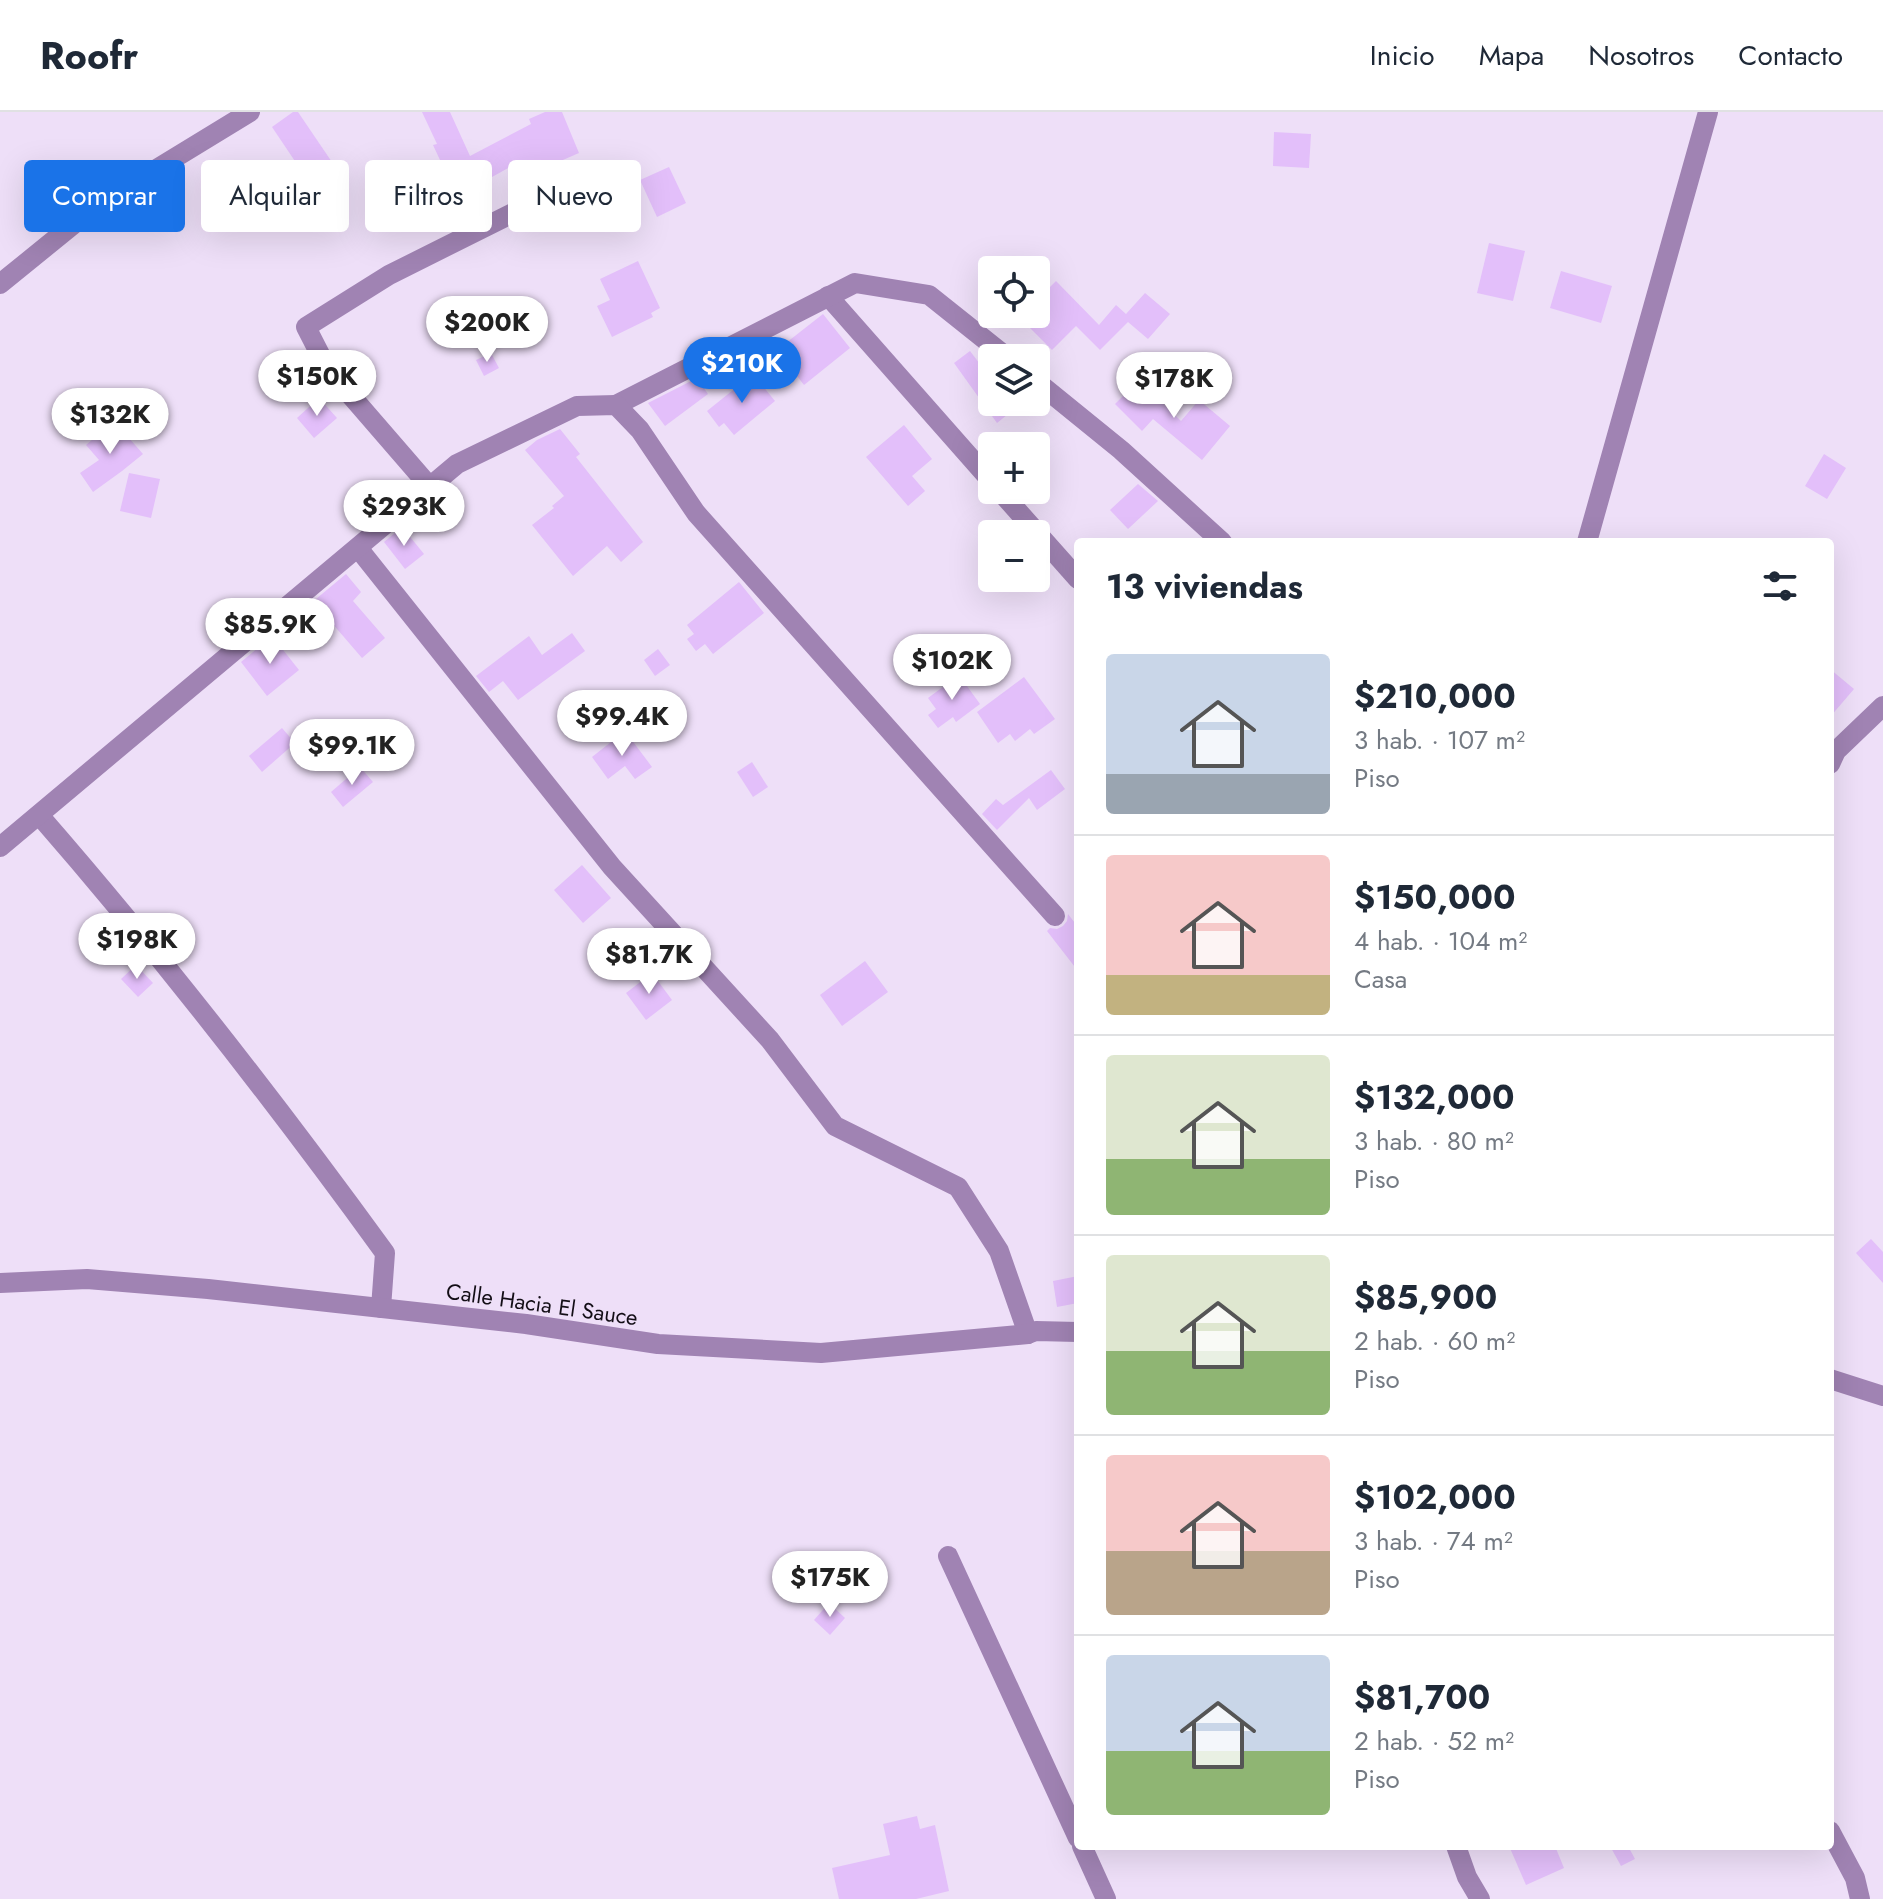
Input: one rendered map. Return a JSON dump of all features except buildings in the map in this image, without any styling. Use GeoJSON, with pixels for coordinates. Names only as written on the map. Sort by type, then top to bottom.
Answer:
{"type":"FeatureCollection","features":[{"type":"Feature","properties":{"kind":"street"},"geometry":{"type":"LineString","coordinates":[[0,284],[96,206],[250,112]]}},
{"type":"Feature","properties":{"kind":"street"},"geometry":{"type":"LineString","coordinates":[[1588,538],[1708,112]]}},
{"type":"Feature","properties":{"kind":"street"},"geometry":{"type":"LineString","coordinates":[[430,487],[327,368],[306,327],[389,275],[508,216]]}},
{"type":"Feature","properties":{"kind":"street"},"geometry":{"type":"LineString","coordinates":[[0,847],[457,464],[577,406],[616,405],[855,283],[929,295],[990,344]]}},
{"type":"Feature","properties":{"kind":"street"},"geometry":{"type":"LineString","coordinates":[[828,296],[978,466]]}},
{"type":"Feature","properties":{"kind":"street"},"geometry":{"type":"LineString","coordinates":[[1050,392],[1121,450],[1218,538]]}},
{"type":"Feature","properties":{"kind":"street"},"geometry":{"type":"LineString","coordinates":[[616,405],[640,430],[696,513],[1055,916]]}},
{"type":"Feature","properties":{"kind":"street"},"geometry":{"type":"LineString","coordinates":[[1011,504],[1074,574]]}},
{"type":"Feature","properties":{"kind":"street"},"geometry":{"type":"LineString","coordinates":[[358,548],[612,867],[770,1040],[835,1126],[958,1187],[999,1251],[1028,1334]]}},
{"type":"Feature","properties":{"kind":"street"},"geometry":{"type":"LineString","coordinates":[[1834,755],[1883,706]]}},
{"type":"Feature","properties":{"kind":"street"},"geometry":{"type":"LineString","coordinates":[[39,815],[106,892],[291,1126],[385,1253],[381,1308]]}},
{"type":"Feature","properties":{"kind":"street","name":"Calle Hacia El Sauce"},"geometry":{"type":"LineString","coordinates":[[0,1283],[87,1279],[208,1289],[526,1324],[658,1344],[821,1353],[1036,1331],[1074,1332]]}},
{"type":"Feature","properties":{"kind":"street"},"geometry":{"type":"LineString","coordinates":[[1834,1380],[1883,1396]]}},
{"type":"Feature","properties":{"kind":"street"},"geometry":{"type":"LineString","coordinates":[[948,1556],[1074,1829]]}},
{"type":"Feature","properties":{"kind":"street"},"geometry":{"type":"LineString","coordinates":[[1834,1839],[1855,1878],[1860,1899]]}},
{"type":"Feature","properties":{"kind":"street"},"geometry":{"type":"LineString","coordinates":[[1084,1850],[1106,1899]]}},
{"type":"Feature","properties":{"kind":"street"},"geometry":{"type":"LineString","coordinates":[[1457,1850],[1467,1877],[1480,1899]]}}]}
